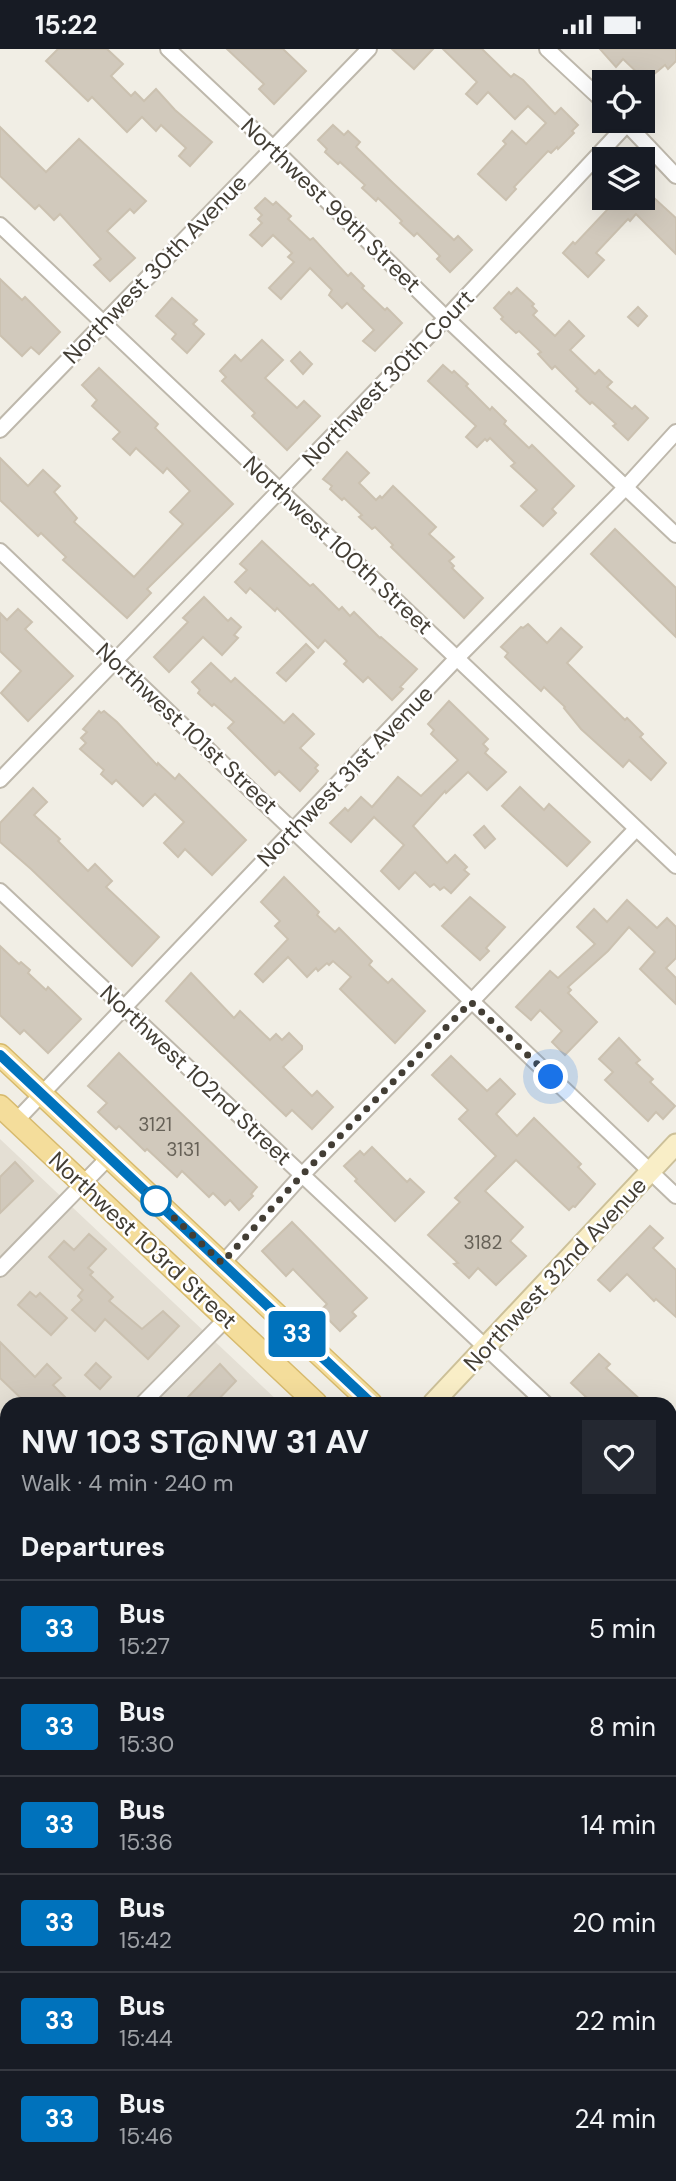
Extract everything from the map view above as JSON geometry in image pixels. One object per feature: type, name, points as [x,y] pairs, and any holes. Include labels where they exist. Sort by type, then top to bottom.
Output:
[{"type":"main road","name":"Northwest 103rd Street","points":[[0,1055],[365,1397]]},
{"type":"main road","name":"Northwest 103rd Street","points":[[0,1107],[310,1397]]},
{"type":"main road","name":"Northwest 32nd Avenue","points":[[439,1397],[676,1144]]},
{"type":"street","name":"Northwest 99th Street","points":[[168,49],[272,146],[446,318],[676,535]]},
{"type":"street","name":"Northwest 30th Avenue","points":[[0,430],[272,146],[369,49]]},
{"type":"street","points":[[547,49],[592,91]]},
{"type":"street","name":"Northwest 30th Court","points":[[0,780],[446,318],[615,133]]},
{"type":"street","points":[[635,133],[676,176]]},
{"type":"street","name":"Northwest 100th Street","points":[[0,225],[676,866]]},
{"type":"street","name":"Northwest 31st Avenue","points":[[16,1121],[676,432]]},
{"type":"street","name":"Northwest 101st Street","points":[[0,551],[676,1196]]},
{"type":"street","points":[[222,1263],[302,1175],[636,829]]},
{"type":"street","name":"Northwest 102nd Street","points":[[0,891],[539,1397]]},
{"type":"street","points":[[0,1269],[110,1156]]},
{"type":"street","points":[[149,1397],[226,1319]]},
{"type":"shaded area","points":[[0,1139],[274,1397],[0,1397]]},
{"type":"building","points":[[58,49],[107,49],[123,64],[111,76],[131,96],[135,92],[144,101],[156,89],[175,110],[212,142],[190,166],[179,156],[186,148],[161,125],[156,131],[142,117],[127,132],[92,97],[88,101],[46,61]]},
{"type":"building","points":[[227,49],[283,49],[306,71],[274,104],[259,89],[264,84]]},
{"type":"building","points":[[392,49],[433,49],[414,69]]},
{"type":"building","points":[[443,49],[482,49],[511,77],[514,74],[523,80],[555,114],[561,108],[578,125],[558,149],[557,147],[551,153],[548,151],[514,187],[516,189],[506,200],[478,174],[506,144],[503,141],[512,131],[526,144],[546,123],[528,106],[515,119],[488,92],[477,104],[466,94],[477,82]]},
{"type":"building","points":[[600,49],[676,49],[676,61],[668,69],[665,65],[655,73],[655,70],[634,70],[623,59],[616,67]]},
{"type":"building","points":[[333,125],[344,135],[348,131],[360,142],[356,147],[393,183],[454,240],[458,236],[472,250],[450,272],[437,259],[440,256],[417,233],[414,236],[378,198],[376,201],[362,188],[365,185],[325,152],[327,149],[318,140]]},
{"type":"building","points":[[0,127],[46,172],[79,139],[146,201],[134,213],[130,209],[107,231],[135,258],[110,281],[94,265],[101,259],[60,214],[54,220],[39,205],[35,209],[0,176]]},
{"type":"building","points":[[265,198],[273,205],[276,202],[291,216],[288,219],[310,240],[313,238],[348,276],[351,273],[364,286],[362,288],[402,323],[375,351],[363,341],[374,330],[347,303],[342,308],[329,295],[332,290],[310,268],[281,299],[269,288],[294,262],[288,257],[292,253],[273,235],[262,246],[250,235],[262,223],[258,219],[262,215],[255,208]]},
{"type":"building","points":[[655,199],[676,218],[676,254],[636,214],[596,253],[604,260],[588,277],[563,253],[573,242],[575,244],[607,210],[655,210]]},
{"type":"building","points":[[0,279],[22,300],[25,297],[60,332],[39,354],[31,347],[22,356],[0,335]]},
{"type":"building","points":[[517,288],[534,304],[532,306],[537,311],[533,315],[555,336],[569,321],[584,336],[570,350],[595,374],[599,370],[612,382],[607,387],[632,409],[635,406],[648,418],[628,440],[613,426],[616,424],[576,391],[578,389],[555,366],[552,369],[538,354],[541,352],[519,331],[516,333],[501,319],[503,317],[494,308],[509,292],[511,294]]},
{"type":"building","points":[[172,298],[197,320],[193,324],[204,334],[187,353],[172,339],[176,334],[156,316]]},
{"type":"building","points":[[638,307],[647,316],[638,326],[628,317]]},
{"type":"building","points":[[262,340],[283,360],[265,378],[297,408],[304,401],[320,416],[287,450],[252,416],[255,413],[222,381],[226,377],[220,371],[235,355],[241,361]]},
{"type":"building","points":[[300,352],[312,364],[303,374],[291,361]]},
{"type":"building","points":[[443,365],[452,373],[454,371],[490,410],[492,407],[506,421],[504,424],[529,448],[532,445],[574,486],[552,509],[556,513],[543,526],[521,506],[537,490],[511,466],[515,463],[490,438],[477,447],[466,437],[476,426],[428,381]]},
{"type":"building","points":[[99,368],[158,424],[155,428],[233,504],[147,589],[151,593],[127,618],[63,560],[66,557],[41,533],[38,536],[0,500],[0,458],[28,486],[43,470],[60,486],[54,492],[77,518],[74,522],[134,577],[183,524],[170,512],[190,491],[167,468],[163,473],[136,448],[130,455],[113,439],[120,432],[92,406],[97,400],[82,385]]},
{"type":"building","points":[[347,452],[369,473],[359,483],[376,500],[380,496],[382,498],[393,486],[436,527],[429,534],[454,557],[449,561],[454,566],[452,568],[483,598],[464,618],[391,547],[393,545],[375,527],[372,529],[359,517],[362,515],[330,489],[332,486],[323,479]]},
{"type":"building","points":[[615,529],[676,588],[676,637],[591,554]]},
{"type":"building","points":[[262,541],[339,610],[342,607],[350,616],[354,612],[417,669],[392,700],[368,677],[363,682],[344,664],[347,661],[325,640],[318,648],[277,608],[275,611],[250,588],[246,593],[235,582],[247,570],[240,564]]},
{"type":"building","points":[[204,597],[228,621],[231,618],[241,627],[234,635],[238,638],[222,655],[203,637],[169,672],[154,657],[188,622],[183,618]]},
{"type":"building","points":[[18,609],[32,622],[25,629],[73,676],[28,721],[1,693],[21,671],[0,651],[0,613],[7,620]]},
{"type":"building","points":[[528,624],[547,643],[561,628],[582,647],[567,663],[643,734],[640,737],[666,763],[651,780],[629,760],[623,767],[581,729],[565,707],[544,687],[541,691],[505,657],[508,653],[501,647],[521,627]]},
{"type":"building","points":[[306,644],[314,652],[286,681],[277,673]]},
{"type":"building","points":[[211,663],[231,682],[235,678],[284,723],[293,714],[314,734],[300,748],[318,765],[315,768],[318,771],[300,791],[279,771],[275,775],[228,728],[234,722],[198,693],[200,690],[192,682]]},
{"type":"building","points":[[449,701],[488,739],[483,744],[488,749],[485,753],[506,772],[487,790],[468,772],[446,793],[445,791],[413,826],[447,863],[455,855],[467,867],[464,870],[469,874],[451,893],[444,887],[440,890],[434,884],[430,887],[415,872],[399,889],[381,871],[404,845],[374,817],[351,842],[330,823],[345,808],[348,811],[361,797],[372,807],[398,777],[421,796],[458,760],[431,734],[434,730],[428,724]]},
{"type":"building","points":[[99,711],[104,711],[117,722],[157,765],[158,763],[175,779],[179,774],[246,840],[212,875],[185,849],[178,857],[164,843],[184,822],[155,794],[143,806],[116,780],[112,784],[101,774],[104,770],[80,749],[86,743],[81,738],[87,732],[83,729]]},
{"type":"building","points":[[520,787],[544,810],[549,804],[590,842],[567,866],[502,806]]},
{"type":"building","points":[[33,788],[47,802],[34,815],[88,871],[95,864],[112,881],[106,887],[159,937],[132,966],[0,842],[0,823]]},
{"type":"building","points":[[484,826],[495,839],[485,848],[474,835]]},
{"type":"building","points":[[284,877],[319,912],[317,915],[335,932],[339,928],[372,961],[369,965],[388,983],[392,979],[425,1011],[395,1043],[340,989],[351,977],[333,961],[318,971],[316,968],[307,977],[288,957],[263,982],[255,974],[288,939],[275,926],[280,921],[261,902]]},
{"type":"building","points":[[470,897],[505,927],[486,948],[489,951],[480,960],[442,926]]},
{"type":"building","points":[[627,900],[657,928],[667,918],[676,927],[676,958],[666,968],[676,978],[676,1004],[640,969],[655,952],[629,927],[608,951],[568,987],[571,990],[568,993],[597,1022],[565,1055],[552,1042],[562,1031],[540,1010],[531,1020],[516,1007],[550,971],[558,978],[595,944],[577,927],[594,909],[607,922]]},
{"type":"building","points":[[0,946],[19,964],[21,962],[30,970],[28,973],[46,990],[48,987],[81,1019],[48,1053],[24,1030],[20,1034],[0,1015]]},
{"type":"building","points":[[191,973],[234,1018],[240,1011],[270,1040],[276,1034],[282,1040],[289,1033],[302,1046],[283,1067],[312,1096],[317,1091],[333,1107],[312,1129],[292,1110],[286,1116],[166,1001]]},
{"type":"building","points":[[619,1038],[640,1060],[636,1063],[653,1079],[650,1082],[675,1106],[663,1119],[656,1112],[648,1121],[605,1080],[613,1072],[599,1059]]},
{"type":"building","points":[[119,1053],[257,1187],[251,1194],[253,1196],[239,1210],[230,1200],[225,1205],[213,1193],[209,1197],[182,1171],[177,1177],[147,1149],[145,1151],[119,1126],[116,1129],[98,1112],[107,1103],[88,1086]]},
{"type":"building","points":[[451,1056],[487,1091],[500,1079],[515,1094],[496,1114],[517,1136],[534,1118],[581,1164],[578,1167],[595,1184],[575,1207],[569,1210],[516,1160],[485,1191],[523,1227],[510,1241],[526,1256],[496,1285],[478,1268],[469,1278],[454,1264],[458,1263],[428,1235],[460,1202],[455,1198],[496,1156],[459,1119],[468,1110],[432,1075]]},
{"type":"building","points":[[372,1147],[407,1182],[410,1179],[424,1192],[395,1221],[355,1181],[357,1179],[344,1166],[360,1151],[364,1155]]},
{"type":"building","points":[[15,1162],[33,1181],[0,1213],[0,1177]]},
{"type":"building","points":[[292,1222],[367,1298],[352,1312],[356,1316],[340,1331],[320,1311],[327,1304],[293,1269],[286,1276],[262,1251]]},
{"type":"building","points":[[650,1226],[663,1238],[653,1248],[676,1270],[676,1317],[656,1299],[654,1301],[627,1274],[610,1291],[598,1280]]},
{"type":"building","points":[[89,1234],[106,1249],[88,1268],[93,1272],[90,1275],[113,1297],[109,1301],[142,1329],[163,1311],[179,1326],[148,1359],[105,1319],[95,1331],[72,1310],[82,1300],[78,1296],[83,1290],[49,1257],[64,1241],[74,1250]]},
{"type":"building","points":[[30,1292],[36,1297],[40,1293],[67,1318],[51,1335],[18,1305]]},
{"type":"building","points":[[0,1342],[35,1377],[47,1364],[61,1378],[53,1385],[65,1397],[20,1397],[0,1378]]},
{"type":"building","points":[[599,1354],[610,1364],[606,1368],[637,1397],[586,1397],[571,1383]]},
{"type":"building","points":[[96,1363],[111,1377],[100,1389],[85,1375]]},
{"type":"building","points":[[220,1364],[236,1381],[221,1397],[188,1397]]},
{"type":"bus line","name":"33","points":[[0,1055],[365,1397]]},
{"type":"route","points":[[156,1201],[147,1192],[222,1263],[302,1175],[471,1002],[551,1077]]}]
